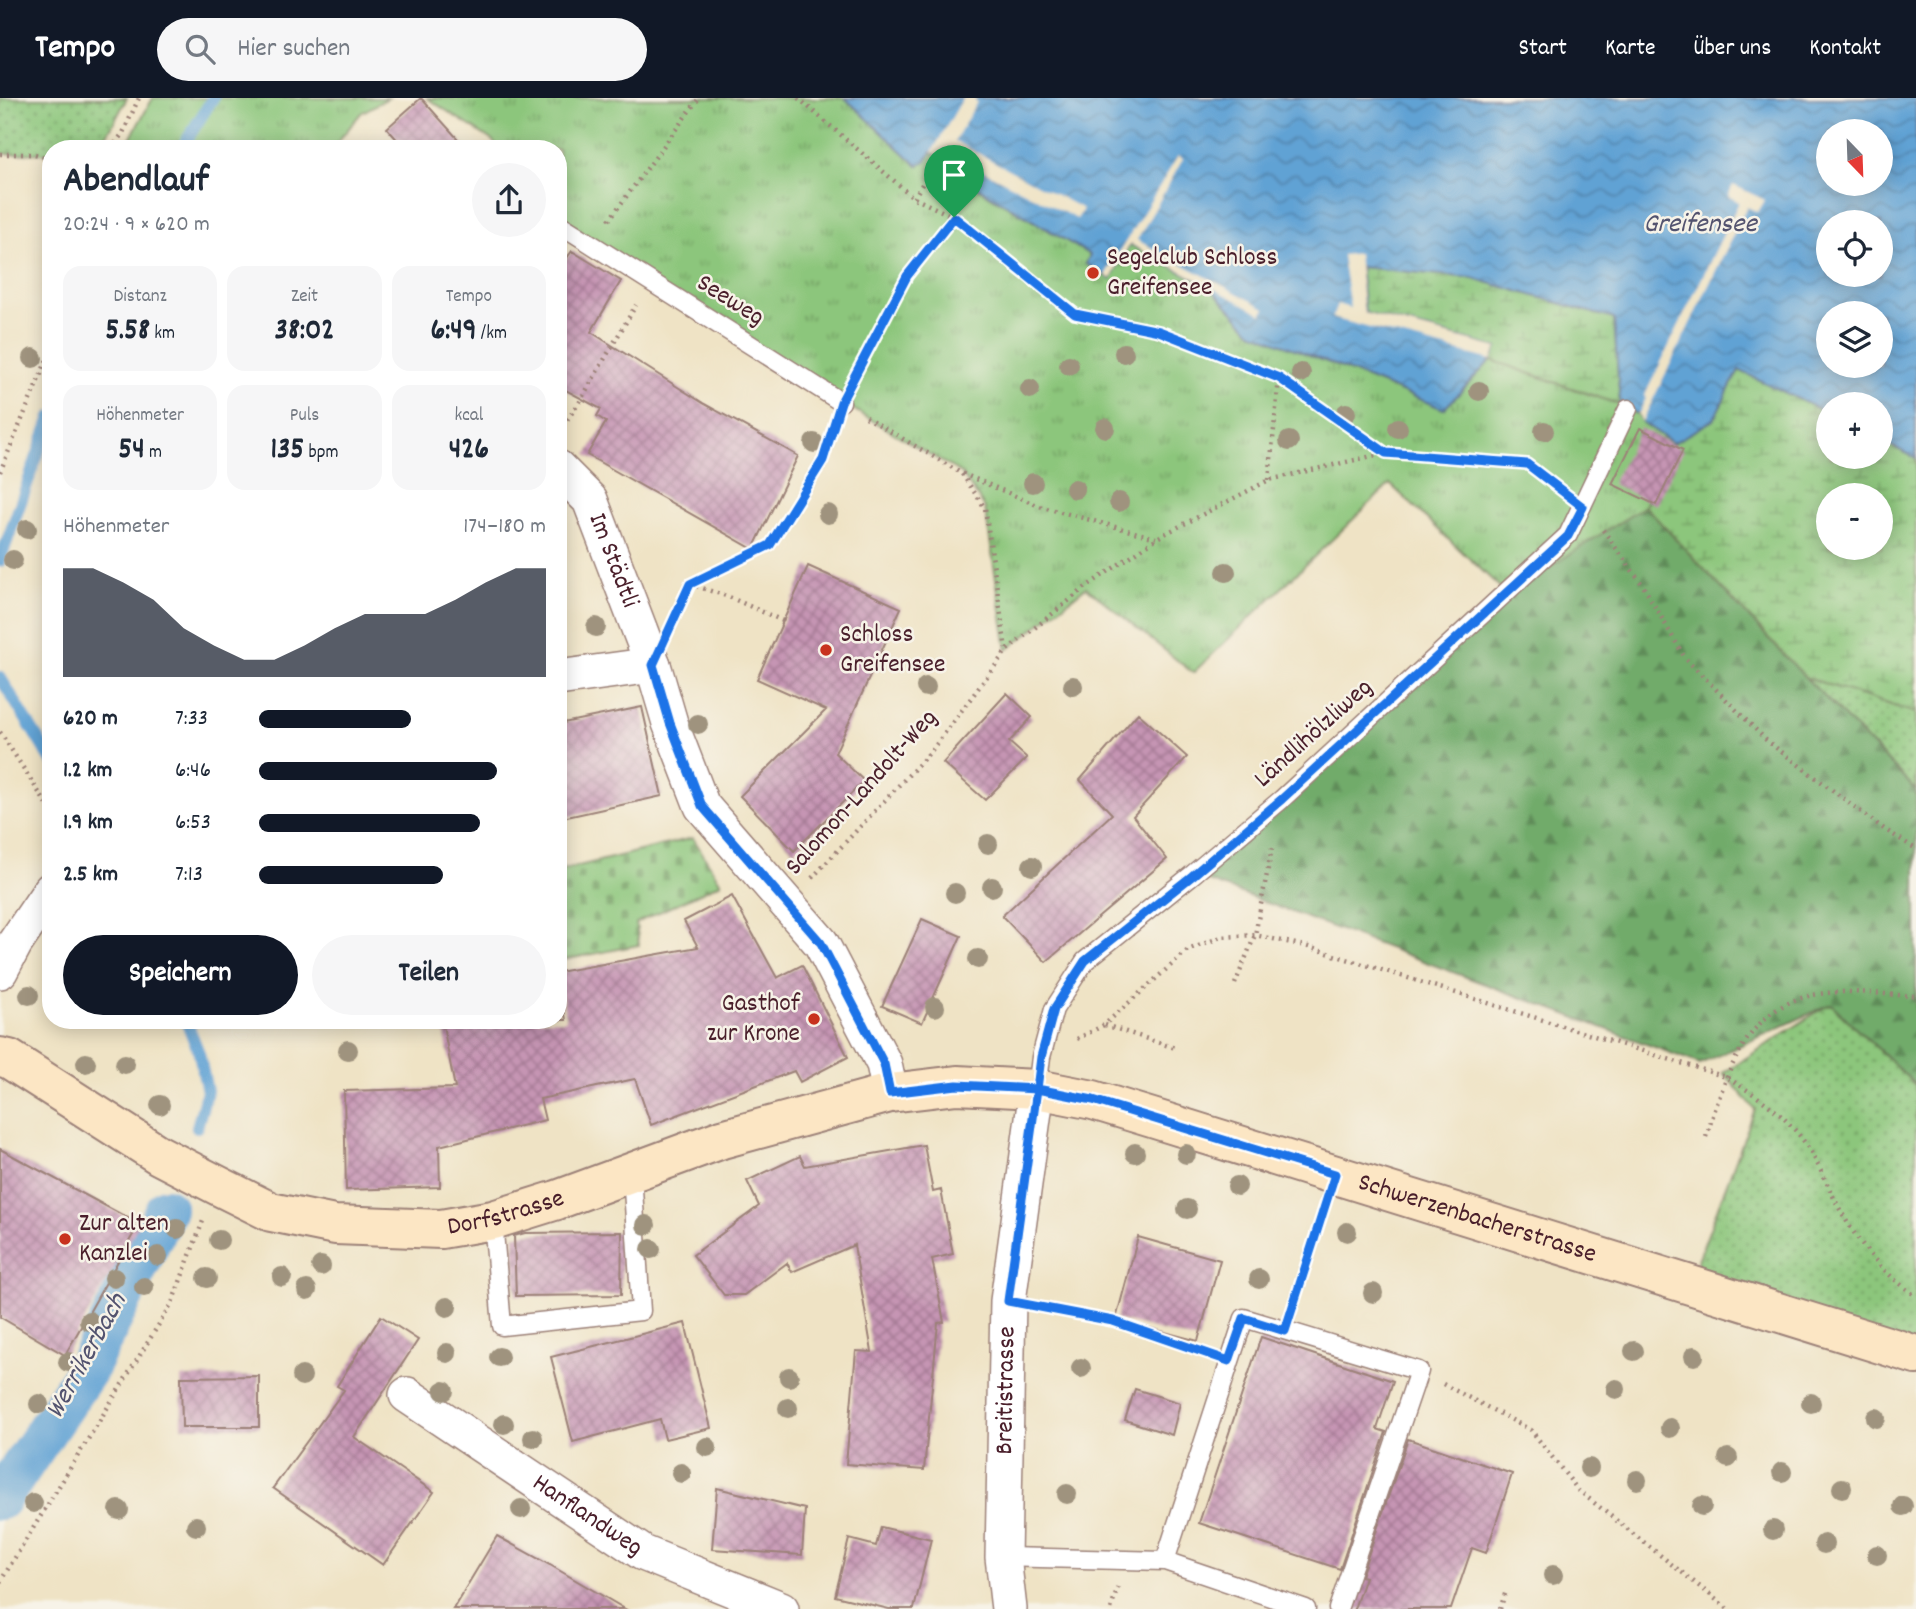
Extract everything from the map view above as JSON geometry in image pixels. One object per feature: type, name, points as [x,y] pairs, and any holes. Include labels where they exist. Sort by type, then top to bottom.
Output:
[{"type":"street","name":"Im Städtli","points":[[567,477],[590,500],[653,665],[670,723],[702,806],[821,943],[884,1064],[890,1093]]},
{"type":"street","points":[[567,677],[653,665]]},
{"type":"street","points":[[0,971],[42,903]]},
{"type":"street","name":"Dorfstrasse","points":[[0,1057],[9,1059],[159,1155],[271,1212],[334,1225],[441,1229],[493,1220],[632,1174],[722,1139],[890,1093],[957,1085],[1037,1089]]},
{"type":"street","name":"Schwerzenbacherstrasse","points":[[1037,1089],[1093,1100],[1916,1355]]},
{"type":"street","name":"Breitistrasse","points":[[1009,1609],[1003,1557],[1008,1301],[1037,1089]]},
{"type":"street","name":"Hanflandweg","points":[[407,1395],[643,1553],[781,1609]]},
{"type":"lane","name":"Seeweg","points":[[567,228],[841,402]]},
{"type":"lane","name":"Ländlihölzliweg","points":[[1037,1089],[1041,1057],[1054,1009],[1085,961],[1192,876],[1282,799],[1568,536],[1628,409]]},
{"type":"lane","points":[[493,1220],[502,1326],[641,1311],[632,1174]]},
{"type":"lane","points":[[1165,1561],[1244,1318],[1419,1371],[1338,1609]]},
{"type":"lane","points":[[1003,1557],[1165,1561],[1306,1609]]},
{"type":"path","points":[[118,140],[139,98]]},
{"type":"path","points":[[592,243],[699,98]]},
{"type":"path","points":[[798,98],[914,198],[954,217],[1075,314],[1159,331],[1279,378],[1386,453],[1527,464],[1583,507],[1599,524],[1642,584],[1685,658],[1767,741],[1884,829],[1916,849]]},
{"type":"path","points":[[0,154],[42,156]]},
{"type":"path","points":[[914,198],[935,162]]},
{"type":"path","points":[[653,665],[690,584],[770,545],[823,460],[841,402],[907,276],[954,217]]},
{"type":"path","points":[[567,420],[650,281]]},
{"type":"path","points":[[0,472],[42,372]]},
{"type":"path","points":[[1269,480],[1279,378]]},
{"type":"path","points":[[841,402],[961,473],[1039,506],[1157,538]]},
{"type":"path","name":"Salomon-Landolt-Weg","points":[[788,905],[932,750],[1007,650],[1086,587],[1157,538],[1269,480],[1386,453]]},
{"type":"path","points":[[961,473],[985,508],[1007,650]]},
{"type":"path","points":[[690,584],[729,597],[783,621]]},
{"type":"path","points":[[0,732],[42,797]]},
{"type":"path","points":[[1235,984],[1255,935],[1282,799]]},
{"type":"path","points":[[1706,1137],[1737,1053],[1759,1024],[1784,1004],[1816,994],[1834,992],[1916,996]]},
{"type":"path","points":[[1104,1025],[1178,1049]]},
{"type":"path","points":[[1285,1331],[1335,1174]]},
{"type":"path","points":[[0,1582],[173,1303],[217,1185]]},
{"type":"path","points":[[1008,1301],[1113,1321],[1229,1361]]},
{"type":"path","points":[[1419,1371],[1531,1430],[1578,1490],[1728,1609]]},
{"type":"path","points":[[1500,1609],[1506,1591]]},
{"type":"green space","points":[[0,98],[127,98],[102,140],[42,140],[42,153],[0,154]]},
{"type":"green space","points":[[153,98],[388,98],[361,113],[339,140],[129,140]]},
{"type":"green space","points":[[427,98],[845,98],[918,166],[926,161],[932,152],[950,162],[947,170],[1090,255],[1086,264],[1111,278],[1129,244],[1209,286],[1252,332],[1444,409],[1491,360],[1620,405],[1638,415],[1642,422],[1673,443],[1645,506],[1507,594],[1390,484],[1193,673],[1086,587],[1007,650],[985,508],[961,473],[841,402],[567,229],[567,140],[491,140]]},
{"type":"green space","points":[[1360,267],[1472,278],[1614,319],[1620,405],[1491,360],[1496,348],[1364,313]]},
{"type":"green space","points":[[1739,370],[1816,408],[1816,469],[1893,469],[1893,447],[1916,458],[1916,713],[1805,677],[1645,506],[1673,443],[1713,420]]},
{"type":"green space","points":[[1645,506],[1805,677],[1916,790],[1916,1085],[1831,1004],[1700,1064],[1192,875],[1507,594]]},
{"type":"green space","points":[[1805,677],[1916,713],[1916,790]]},
{"type":"green space","points":[[693,838],[721,883],[636,923],[639,945],[567,959],[567,869]]},
{"type":"green space","points":[[1831,1003],[1916,1086],[1916,1355],[1689,1284],[1755,1109],[1723,1073]]},
{"type":"water","name":"Greifensee","points":[[845,98],[1916,98],[1916,458],[1893,447],[1893,392],[1816,392],[1816,408],[1739,370],[1713,420],[1673,443],[1642,422],[1638,414],[1620,405],[1614,319],[1472,278],[1360,267],[1365,313],[1497,348],[1491,360],[1444,409],[1252,332],[1209,286],[1130,244],[1111,279],[1086,264],[1090,255],[947,169],[950,162],[932,152],[926,161],[918,166]]},
{"type":"pier","points":[[963,98],[976,98],[977,102],[955,141],[1083,209],[1077,219],[949,153],[945,159],[932,152]]},
{"type":"pier","points":[[1178,156],[1183,159],[1137,240],[1265,308],[1262,314],[1130,244],[1111,279],[1105,275]]},
{"type":"pier","points":[[1733,185],[1765,200],[1758,212],[1747,207],[1642,422],[1638,415],[1646,398],[1644,397],[1739,202],[1728,196]]},
{"type":"pier","points":[[1358,253],[1364,313],[1497,348],[1491,360],[1332,318],[1337,304],[1350,308],[1342,255]]},
{"type":"building","points":[[421,98],[459,140],[397,140],[387,128]]},
{"type":"building","points":[[572,251],[621,281],[591,332],[703,403],[798,456],[753,549],[587,455],[606,422],[597,416],[601,409],[567,391],[567,258]]},
{"type":"building","points":[[1640,428],[1683,450],[1656,505],[1612,484]]},
{"type":"building","points":[[808,566],[901,608],[835,753],[864,781],[794,851],[740,796],[826,710],[757,679]]},
{"type":"building","points":[[1007,693],[1032,717],[1009,742],[1027,758],[985,800],[943,763]]},
{"type":"building","points":[[642,707],[662,796],[567,817],[567,722]]},
{"type":"building","points":[[1138,713],[1187,757],[1133,816],[1167,859],[1046,962],[1002,916],[1112,814],[1080,780]]},
{"type":"building","points":[[732,896],[777,978],[802,965],[848,1057],[800,1082],[794,1071],[651,1125],[635,1079],[540,1099],[545,1120],[439,1146],[440,1187],[346,1190],[344,1091],[455,1088],[444,1029],[567,1029],[567,970],[698,947],[684,921]]},
{"type":"building","points":[[922,919],[961,936],[922,1023],[882,1006]]},
{"type":"building","points":[[924,1145],[933,1192],[941,1190],[953,1254],[932,1259],[944,1322],[938,1323],[924,1470],[846,1464],[856,1351],[872,1352],[854,1245],[792,1272],[787,1263],[744,1295],[724,1295],[693,1255],[759,1206],[747,1181],[800,1156],[805,1166]]},
{"type":"building","name":"Zur alten Kanzlei","points":[[0,1149],[139,1224],[65,1355],[0,1317]]},
{"type":"building","points":[[622,1232],[621,1295],[516,1296],[514,1236],[525,1233]]},
{"type":"building","points":[[1138,1237],[1220,1260],[1198,1341],[1116,1319]]},
{"type":"building","points":[[381,1316],[418,1340],[354,1437],[434,1492],[383,1565],[273,1488],[344,1390],[337,1386]]},
{"type":"building","points":[[685,1323],[711,1428],[665,1439],[660,1419],[573,1442],[551,1357]]},
{"type":"building","points":[[1261,1337],[1393,1381],[1377,1429],[1386,1432],[1340,1569],[1199,1523]]},
{"type":"building","points":[[259,1376],[259,1427],[182,1427],[181,1377]]},
{"type":"building","points":[[1135,1389],[1180,1403],[1172,1435],[1125,1420]]},
{"type":"building","points":[[1408,1439],[1512,1474],[1486,1553],[1472,1548],[1451,1609],[1354,1609],[1365,1577],[1361,1576]]},
{"type":"building","points":[[717,1488],[805,1509],[802,1555],[712,1549]]},
{"type":"building","points":[[881,1527],[931,1539],[914,1609],[889,1609],[835,1596],[849,1539],[876,1546]]},
{"type":"building","points":[[497,1536],[550,1565],[625,1609],[453,1609]]},
{"type":"waterway","name":"Werrikerbach","points":[[187,140],[213,98]]},
{"type":"waterway","name":"Werrikerbach","points":[[0,561],[42,442]]},
{"type":"waterway","name":"Werrikerbach","points":[[0,677],[42,745]]},
{"type":"waterway","name":"Werrikerbach","points":[[190,1029],[199,1053],[207,1091],[197,1127]]},
{"type":"waterway","name":"Werrikerbach","points":[[0,1499],[85,1373],[166,1209]]},
{"type":"place","name":"Segelclub Schloss Greifensee","points":[[1093,273]]},
{"type":"place","name":"Schloss Greifensee","points":[[826,650]]},
{"type":"place","name":"Gasthof zur Krone","points":[[814,1019]]},
{"type":"place","name":"Zur alten Kanzlei","points":[[65,1239]]},
{"type":"route","points":[[954,217],[907,276],[841,402],[823,460],[770,545],[690,584],[653,665],[670,723],[702,806],[821,943],[884,1064],[890,1093],[957,1085],[1037,1089],[1008,1301],[1113,1321],[1229,1361],[1244,1318],[1285,1331],[1335,1174],[1093,1100],[1037,1089],[1041,1057],[1054,1009],[1085,961],[1192,876],[1282,799],[1507,594],[1568,536],[1583,507],[1527,464],[1386,453],[1279,378],[1159,331],[1075,314],[954,217]]}]
